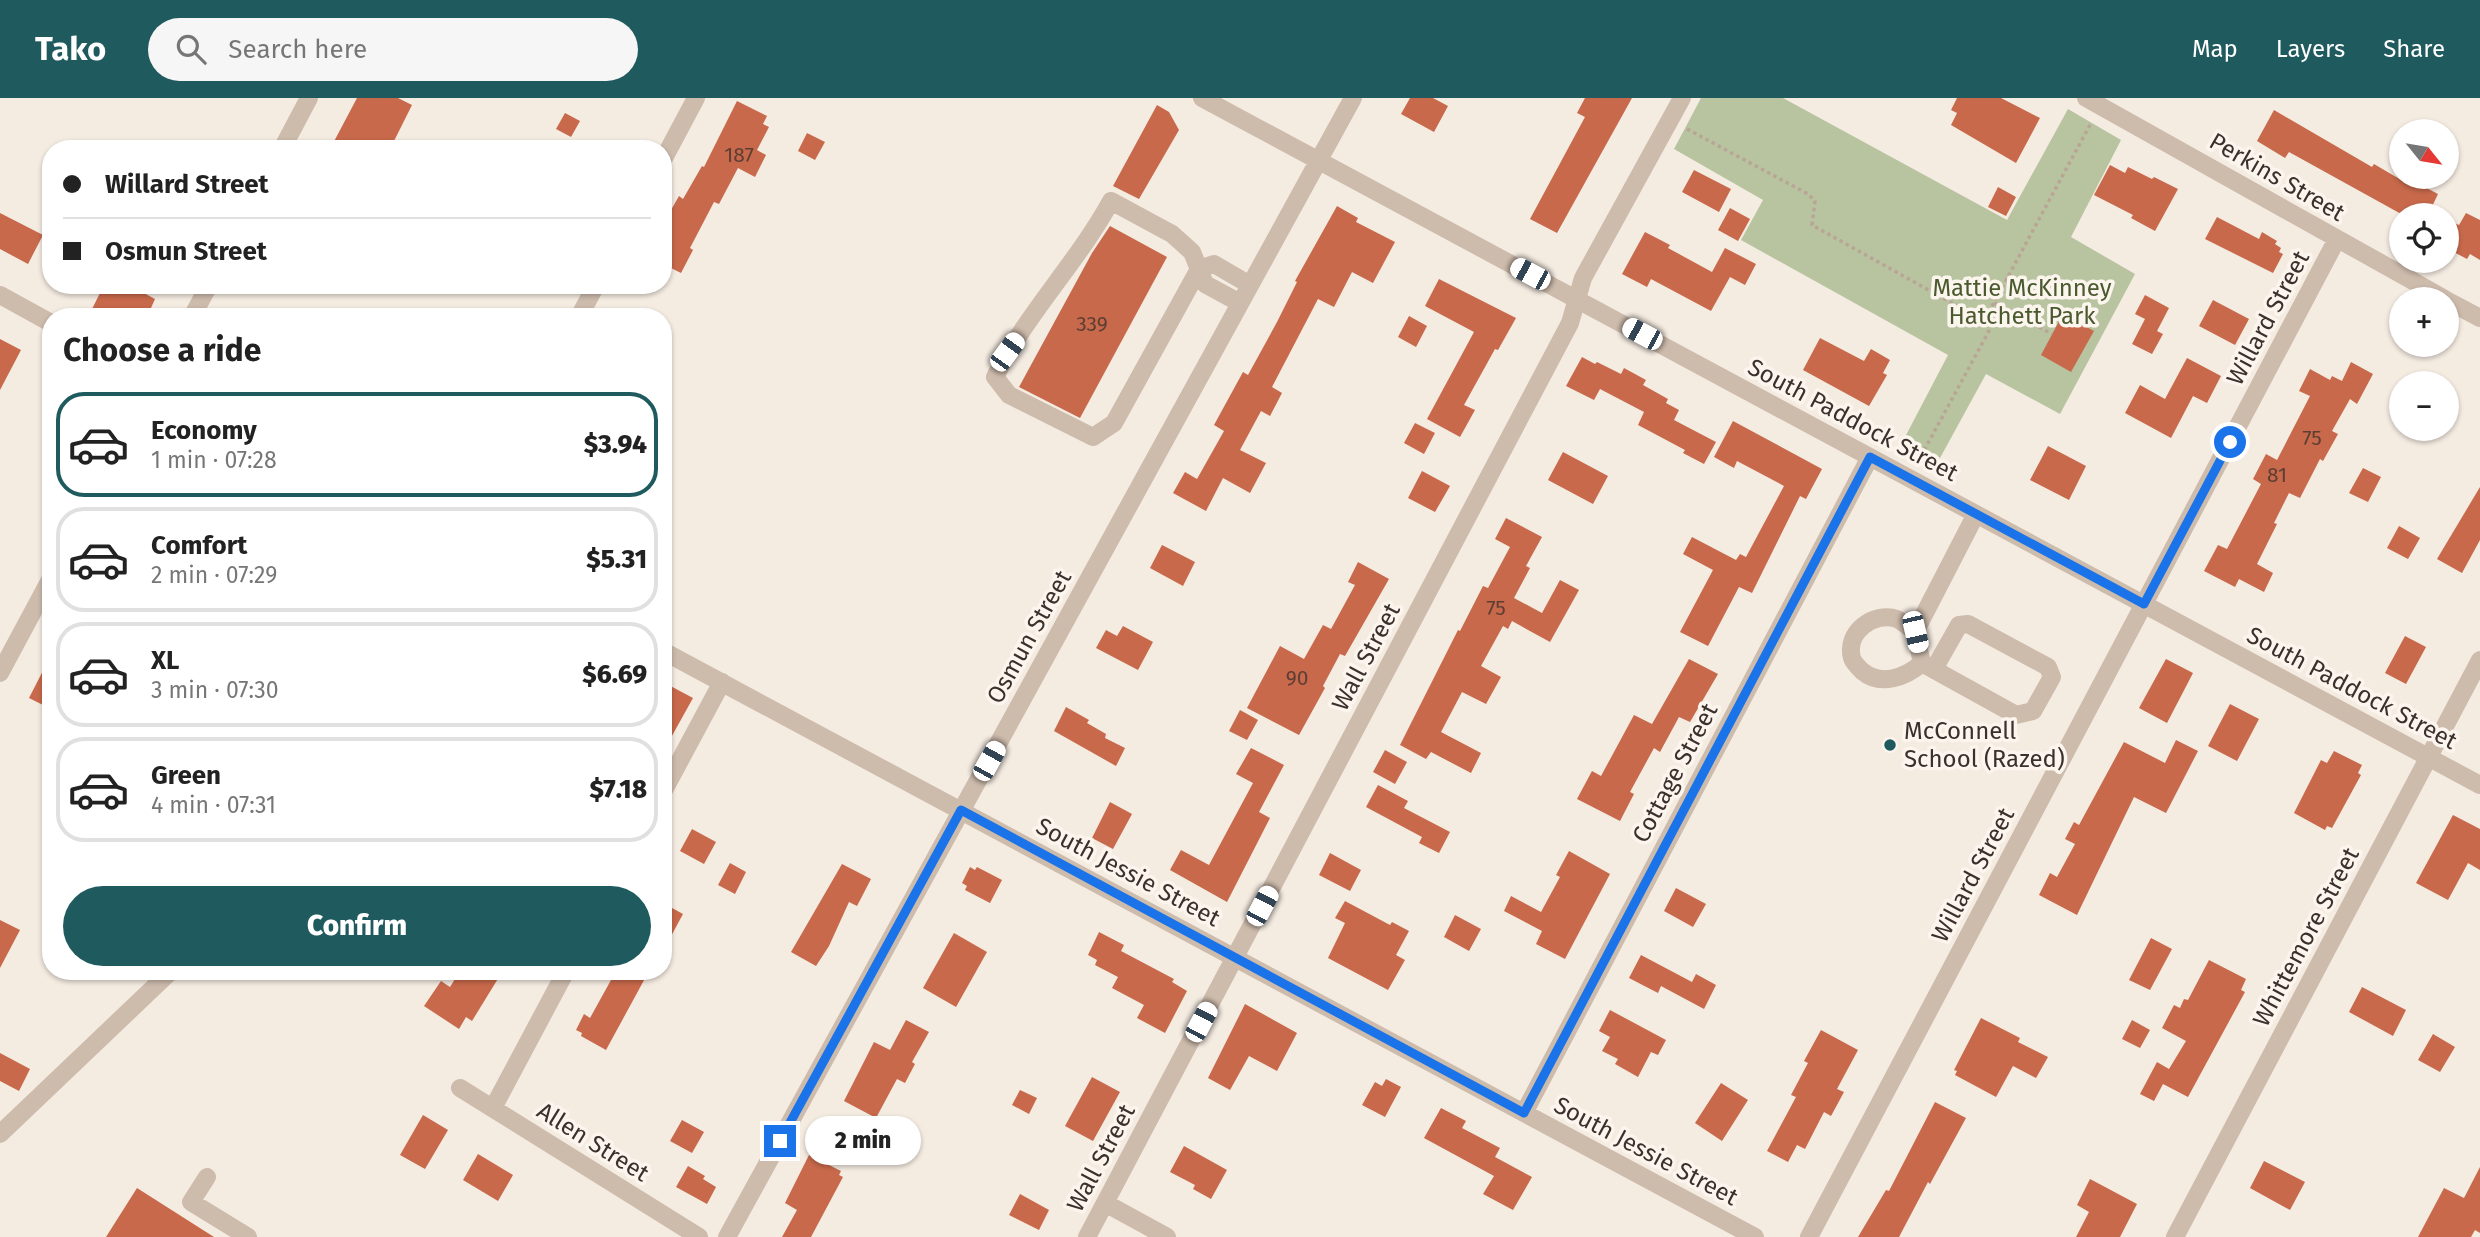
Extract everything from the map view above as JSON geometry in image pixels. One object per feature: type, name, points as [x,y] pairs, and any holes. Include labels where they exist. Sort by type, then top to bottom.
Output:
[{"type":"street","points":[[287,140],[309,98]]},
{"type":"street","points":[[672,143],[696,98]]},
{"type":"street","name":"South Paddock Street","points":[[1202,98],[2480,785]]},
{"type":"street","name":"Osmun Street","points":[[727,1237],[1353,98]]},
{"type":"street","name":"Wall Street","points":[[1087,1237],[1570,323],[1583,278],[1682,98]]},
{"type":"street","name":"Perkins Street","points":[[2097,101],[2423,287]]},
{"type":"street","points":[[1240,303],[1205,284],[1199,269],[1192,252],[1172,234],[1111,201],[1096,228],[1007,352],[995,377],[1009,395],[1093,437],[1114,423],[1199,269],[1214,264],[1250,285]]},
{"type":"street","name":"Willard Street","points":[[1809,1237],[2337,239]]},
{"type":"street","points":[[0,295],[42,318]]},
{"type":"street","name":"Perkins Street","points":[[2459,307],[2480,318]]},
{"type":"street","name":"Cottage Street","points":[[1524,1113],[1870,457]]},
{"type":"street","points":[[1915,632],[1976,514]]},
{"type":"street","points":[[0,673],[42,595]]},
{"type":"street","points":[[1915,632],[1897,619],[1877,617],[1863,624],[1853,641],[1852,658],[1861,670],[1873,678],[1886,680],[1928,666],[1959,625],[1968,624],[2048,667],[2052,677],[2034,711],[2016,715],[1928,666],[1915,632]]},
{"type":"street","name":"South Jessie Street","points":[[672,655],[1755,1237]]},
{"type":"street","name":"Whittemore Street","points":[[2175,1237],[2480,660]]},
{"type":"street","points":[[672,775],[722,682]]},
{"type":"street","points":[[0,1134],[161,980]]},
{"type":"street","points":[[493,1108],[561,980]]},
{"type":"street","name":"Allen Street","points":[[460,1088],[699,1237]]},
{"type":"street","points":[[207,1177],[191,1202],[248,1237]]},
{"type":"street","points":[[1105,1203],[1167,1237]]},
{"type":"path","points":[[1687,129],[1808,194],[1815,201],[1812,225],[1984,321],[2091,122]]},
{"type":"path","points":[[1994,303],[2052,334]]},
{"type":"path","points":[[1921,456],[2002,307]]},
{"type":"green space","name":"Mattie McKinney Hatchett Park","points":[[1701,98],[1783,98],[2007,220],[2068,109],[2121,140],[2071,237],[2135,274],[2060,414],[1986,374],[1940,458],[1904,439],[1948,355],[1741,240],[1763,200],[1674,149]]},
{"type":"building","points":[[357,98],[398,98],[412,105],[394,140],[335,140]]},
{"type":"building","points":[[1410,98],[1433,98],[1448,106],[1434,132],[1401,114]]},
{"type":"building","points":[[1585,98],[1632,98],[1557,233],[1530,219],[1585,117],[1577,113]]},
{"type":"building","points":[[1957,98],[2001,98],[2040,118],[2016,163],[1951,125],[1957,113],[1951,110]]},
{"type":"building","points":[[737,101],[767,116],[763,124],[769,127],[757,150],[766,155],[755,177],[738,168],[719,204],[714,202],[690,248],[693,250],[681,273],[672,268],[672,208],[679,196],[683,199],[702,166],[704,167]]},
{"type":"building","points":[[1157,105],[1169,112],[1179,130],[1139,199],[1113,186]]},
{"type":"building","points":[[2274,110],[2372,167],[2374,164],[2389,173],[2389,189],[2428,189],[2438,194],[2434,203],[2389,203],[2389,207],[2289,152],[2285,158],[2257,141]]},
{"type":"building","points":[[565,113],[580,121],[571,137],[556,129]]},
{"type":"building","points":[[807,133],[825,142],[815,160],[798,151]]},
{"type":"building","points":[[2110,165],[2125,173],[2128,167],[2178,189],[2155,231],[2131,218],[2133,215],[2094,195]]},
{"type":"building","points":[[1694,170],[1731,189],[1719,212],[1682,192]]},
{"type":"building","points":[[1998,187],[2016,197],[2006,216],[1988,207]]},
{"type":"building","points":[[1337,206],[1358,218],[1356,222],[1395,242],[1373,283],[1352,272],[1334,307],[1318,299],[1272,387],[1282,393],[1270,416],[1261,411],[1240,450],[1266,463],[1250,493],[1223,478],[1206,511],[1173,493],[1185,472],[1197,479],[1224,431],[1214,425],[1243,372],[1248,375],[1297,282],[1295,281]]},
{"type":"building","points":[[1730,208],[1750,219],[1738,241],[1718,230]]},
{"type":"building","points":[[0,213],[42,234],[28,264],[0,249]]},
{"type":"building","points":[[2466,213],[2480,220],[2480,260],[2470,254],[2467,259],[2459,255],[2459,225]]},
{"type":"building","points":[[2217,217],[2259,239],[2262,232],[2277,241],[2275,244],[2281,248],[2279,252],[2283,254],[2273,273],[2205,239]]},
{"type":"building","points":[[1110,226],[1167,257],[1080,418],[1019,387],[1092,253]]},
{"type":"building","points":[[1645,232],[1712,272],[1725,248],[1756,264],[1745,285],[1730,277],[1711,311],[1651,279],[1647,287],[1622,274]]},
{"type":"building","points":[[1439,279],[1516,318],[1498,350],[1495,349],[1464,405],[1475,410],[1460,437],[1427,419],[1474,332],[1425,306]]},
{"type":"building","points":[[100,294],[146,294],[155,299],[151,308],[92,308]]},
{"type":"building","points":[[2145,295],[2169,308],[2157,331],[2163,334],[2152,354],[2132,344],[2145,319],[2135,314]]},
{"type":"building","points":[[2213,300],[2249,319],[2235,345],[2199,326]]},
{"type":"building","points":[[2063,314],[2094,331],[2071,372],[2041,355]]},
{"type":"building","points":[[1409,316],[1427,326],[1416,347],[1398,337]]},
{"type":"building","points":[[1820,338],[1864,361],[1871,349],[1890,360],[1883,373],[1887,375],[1869,406],[1803,370]]},
{"type":"building","points":[[0,339],[21,350],[0,390]]},
{"type":"building","points":[[1582,357],[1621,374],[1624,368],[1646,380],[1643,385],[1668,399],[1666,403],[1679,410],[1674,420],[1716,442],[1704,464],[1683,453],[1685,450],[1638,425],[1644,412],[1600,389],[1594,400],[1566,386]]},
{"type":"building","points":[[2187,358],[2221,376],[2207,403],[2193,396],[2171,438],[2125,413],[2140,385],[2165,399]]},
{"type":"building","points":[[2351,362],[2373,374],[2357,404],[2350,399],[2332,431],[2338,434],[2323,461],[2320,459],[2300,498],[2289,493],[2274,523],[2277,524],[2257,564],[2273,573],[2264,592],[2239,579],[2235,587],[2204,571],[2218,545],[2227,549],[2261,484],[2253,479],[2266,454],[2277,460],[2310,396],[2299,391],[2310,369],[2330,380],[2332,376],[2342,381]]},
{"type":"building","points":[[1733,421],[1822,469],[1806,499],[1800,496],[1752,593],[1739,587],[1708,646],[1680,632],[1713,570],[1683,554],[1692,537],[1736,560],[1740,554],[1746,557],[1784,486],[1737,461],[1734,468],[1714,457]]},
{"type":"building","points":[[1415,423],[1435,433],[1424,454],[1404,443]]},
{"type":"building","points":[[2048,446],[2086,466],[2069,500],[2030,480]]},
{"type":"building","points":[[1563,452],[1608,476],[1593,504],[1548,480]]},
{"type":"building","points":[[2363,468],[2381,477],[2368,502],[2349,493]]},
{"type":"building","points":[[1422,471],[1450,486],[1435,512],[1408,498]]},
{"type":"building","points":[[2480,487],[2480,540],[2462,573],[2437,559]]},
{"type":"building","points":[[1506,518],[1542,537],[1526,566],[1530,568],[1514,598],[1542,613],[1560,580],[1579,590],[1550,642],[1512,621],[1508,629],[1503,626],[1481,666],[1501,677],[1486,704],[1462,692],[1441,732],[1481,753],[1471,773],[1431,752],[1426,759],[1400,745],[1458,630],[1460,631],[1483,586],[1488,588],[1510,547],[1495,539]]},
{"type":"building","points":[[2399,526],[2420,538],[2408,559],[2387,548]]},
{"type":"building","points":[[1162,545],[1195,562],[1183,586],[1150,568]]},
{"type":"building","points":[[1358,562],[1389,579],[1345,656],[1340,654],[1299,735],[1247,708],[1280,646],[1304,659],[1323,625],[1331,629],[1355,585],[1348,582]]},
{"type":"building","points":[[1123,626],[1153,642],[1138,670],[1096,648],[1106,630],[1117,636]]},
{"type":"building","points":[[2405,636],[2426,647],[2406,684],[2385,673]]},
{"type":"building","points":[[1689,659],[1718,674],[1690,722],[1679,717],[1660,752],[1654,748],[1630,792],[1634,794],[1620,821],[1577,799],[1592,771],[1601,776],[1634,715],[1652,724]]},
{"type":"building","points":[[2166,659],[2193,673],[2167,723],[2139,708]]},
{"type":"building","points":[[42,673],[42,704],[29,698]]},
{"type":"building","points":[[672,687],[693,698],[672,736]]},
{"type":"building","points":[[2230,704],[2259,719],[2237,761],[2208,746]]},
{"type":"building","points":[[1066,707],[1089,720],[1087,723],[1106,734],[1105,738],[1125,748],[1116,766],[1054,731]]},
{"type":"building","points":[[1240,710],[1258,720],[1247,740],[1229,731]]},
{"type":"building","points":[[2176,740],[2198,751],[2166,813],[2134,797],[2077,915],[2039,895],[2050,873],[2057,877],[2075,844],[2065,839],[2074,822],[2079,825],[2124,742],[2165,763]]},
{"type":"building","points":[[1251,748],[1284,765],[1259,812],[1270,818],[1227,902],[1170,870],[1181,850],[1209,865],[1253,783],[1236,774]]},
{"type":"building","points":[[1385,750],[1407,762],[1395,784],[1373,772]]},
{"type":"building","points":[[2334,751],[2362,765],[2358,773],[2361,775],[2332,828],[2327,826],[2325,830],[2294,813],[2321,760],[2327,763]]},
{"type":"building","points":[[1378,785],[1408,801],[1404,808],[1450,832],[1439,853],[1419,843],[1422,837],[1366,807]]},
{"type":"building","points":[[1110,802],[1132,814],[1113,849],[1092,838]]},
{"type":"building","points":[[2453,815],[2480,829],[2480,870],[2468,863],[2448,900],[2416,883]]},
{"type":"building","points":[[692,829],[716,842],[704,864],[680,851]]},
{"type":"building","points":[[1569,851],[1610,874],[1565,959],[1536,944],[1542,931],[1504,911],[1511,896],[1541,912],[1560,877],[1556,875]]},
{"type":"building","points":[[1330,853],[1361,870],[1350,891],[1319,875]]},
{"type":"building","points":[[730,863],[746,872],[735,894],[718,885]]},
{"type":"building","points":[[842,864],[871,879],[857,906],[849,902],[829,946],[816,966],[791,952]]},
{"type":"building","points":[[970,867],[975,870],[977,867],[1002,880],[990,903],[965,890],[967,886],[962,883]]},
{"type":"building","points":[[1676,888],[1706,904],[1693,927],[1664,911]]},
{"type":"building","points":[[1345,901],[1390,925],[1392,922],[1409,931],[1396,955],[1405,960],[1388,990],[1328,958],[1345,923],[1335,918]]},
{"type":"building","points":[[672,908],[683,914],[672,934]]},
{"type":"building","points":[[1455,915],[1481,929],[1469,951],[1444,937]]},
{"type":"building","points":[[0,920],[20,930],[0,968]]},
{"type":"building","points":[[1099,932],[1124,945],[1121,951],[1174,979],[1172,982],[1187,991],[1165,1033],[1137,1018],[1144,1005],[1112,988],[1118,977],[1095,965],[1097,960],[1088,955]]},
{"type":"building","points":[[954,933],[987,952],[956,1007],[923,988]]},
{"type":"building","points":[[2151,938],[2172,949],[2150,990],[2129,980]]},
{"type":"building","points":[[1641,955],[1692,982],[1696,974],[1716,985],[1704,1009],[1661,986],[1658,993],[1629,978]]},
{"type":"building","points":[[2209,960],[2246,979],[2241,990],[2245,992],[2188,1097],[2163,1084],[2154,1101],[2140,1094],[2157,1062],[2169,1069],[2186,1041],[2162,1028],[2174,1005],[2180,1008],[2184,999],[2188,1000]]},
{"type":"building","points":[[454,980],[497,980],[472,1021],[466,1017],[459,1029],[424,1006],[441,981],[450,987]]},
{"type":"building","points":[[611,980],[644,980],[606,1050],[581,1036],[582,1033],[576,1030],[584,1014],[590,1018]]},
{"type":"building","points":[[2362,987],[2406,1010],[2393,1036],[2349,1012]]},
{"type":"building","points":[[1245,1004],[1297,1033],[1277,1071],[1249,1056],[1230,1090],[1208,1078]]},
{"type":"building","points":[[1610,1010],[1666,1040],[1658,1055],[1651,1052],[1638,1077],[1615,1064],[1618,1059],[1602,1051],[1610,1037],[1599,1031]]},
{"type":"building","points":[[1981,1018],[2020,1038],[2018,1042],[2048,1057],[2036,1078],[2013,1066],[1996,1097],[1955,1075],[1957,1071],[1954,1070]]},
{"type":"building","points":[[906,1020],[929,1032],[912,1062],[915,1064],[905,1083],[897,1079],[876,1118],[844,1101],[874,1042],[890,1050]]},
{"type":"building","points":[[2132,1020],[2150,1030],[2140,1048],[2122,1039]]},
{"type":"building","points":[[1821,1030],[1858,1050],[1837,1089],[1844,1092],[1831,1116],[1824,1112],[1805,1149],[1797,1145],[1788,1162],[1767,1151],[1796,1097],[1791,1095],[1808,1063],[1804,1061]]},
{"type":"building","points":[[2433,1034],[2455,1047],[2440,1072],[2418,1060]]},
{"type":"building","points":[[0,1053],[30,1069],[19,1091],[0,1081]]},
{"type":"building","points":[[1092,1077],[1120,1092],[1093,1141],[1065,1126]]},
{"type":"building","points":[[1386,1079],[1401,1087],[1385,1117],[1362,1105],[1375,1082],[1382,1086]]},
{"type":"building","points":[[1721,1083],[1748,1100],[1722,1141],[1695,1123]]},
{"type":"building","points":[[1020,1090],[1037,1098],[1029,1114],[1012,1105]]},
{"type":"building","points":[[1935,1102],[1966,1118],[1930,1184],[1928,1182],[1899,1237],[1858,1237],[1886,1190],[1889,1191]]},
{"type":"building","points":[[1441,1108],[1466,1121],[1462,1128],[1500,1148],[1495,1157],[1532,1177],[1513,1210],[1483,1194],[1494,1176],[1424,1138]]},
{"type":"building","points":[[423,1115],[448,1130],[425,1169],[400,1155]]},
{"type":"building","points":[[682,1120],[704,1132],[692,1153],[670,1141]]},
{"type":"building","points":[[1184,1146],[1227,1170],[1211,1199],[1193,1189],[1195,1185],[1170,1172]]},
{"type":"building","points":[[478,1154],[513,1175],[498,1201],[463,1180]]},
{"type":"building","points":[[809,1155],[841,1171],[839,1175],[843,1177],[811,1237],[782,1237],[797,1210],[785,1203]]},
{"type":"building","points":[[2264,1161],[2305,1182],[2290,1210],[2250,1188]]},
{"type":"building","points":[[688,1166],[705,1176],[703,1179],[716,1187],[707,1204],[676,1187]]},
{"type":"building","points":[[2480,1167],[2480,1233],[2475,1230],[2471,1237],[2418,1237],[2444,1188],[2464,1198]]},
{"type":"building","points":[[2090,1179],[2137,1204],[2120,1237],[2076,1237],[2089,1212],[2077,1205]]},
{"type":"building","points":[[137,1188],[214,1237],[106,1237]]},
{"type":"building","points":[[1020,1194],[1049,1210],[1039,1230],[1009,1215]]},
{"type":"place","name":"McConnell School (Razed)","points":[[1890,745]]},
{"type":"route","points":[[780,1141],[961,810],[1524,1113],[1870,457],[2144,604],[2230,442]]}]
